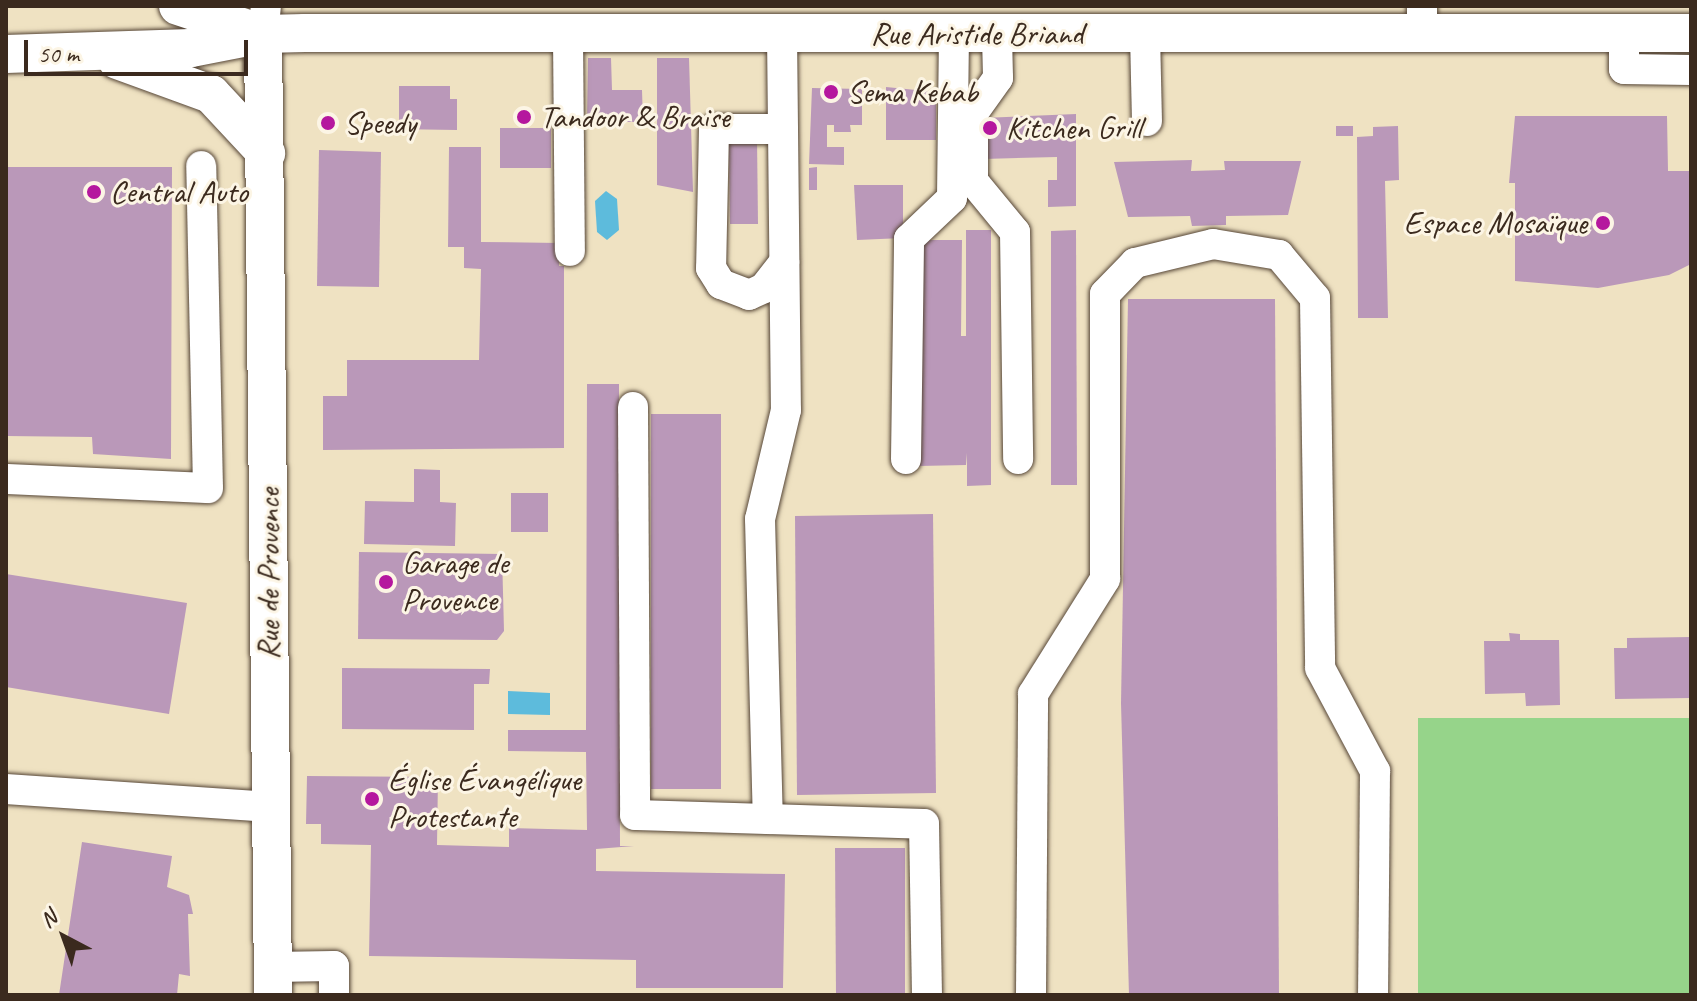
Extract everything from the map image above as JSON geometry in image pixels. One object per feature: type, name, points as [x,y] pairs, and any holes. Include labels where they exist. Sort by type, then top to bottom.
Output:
[{"type":"main road","name":"Rue Aristide Briand","points":[[178,6],[264,20],[568,36],[1145,34],[1422,20],[1624,34],[1691,33]]},
{"type":"main road","name":"Rue Aristide Briand","points":[[6,54],[191,48],[264,20]]},
{"type":"main road","name":"Rue de Provence","points":[[264,20],[272,981]]},
{"type":"main road","points":[[91,52],[211,94],[266,153]]},
{"type":"lane","points":[[768,819],[760,519],[786,410],[782,33]]},
{"type":"lane","points":[[906,459],[909,239],[952,198],[954,34]]},
{"type":"lane","points":[[1145,34],[1147,121]]},
{"type":"lane","points":[[1624,34],[1624,69],[1691,70]]},
{"type":"lane","points":[[568,36],[570,251]]},
{"type":"lane","points":[[997,36],[998,78],[973,113],[973,181],[1015,232],[1018,459]]},
{"type":"lane","points":[[783,129],[714,129],[711,268],[721,284],[749,295],[764,288],[784,262]]},
{"type":"lane","points":[[6,479],[208,488],[201,166]]},
{"type":"lane","points":[[1031,995],[1033,694],[1105,579],[1105,294],[1135,263],[1213,244],[1279,255],[1315,298],[1320,668],[1375,771],[1373,995]]},
{"type":"lane","points":[[633,407],[635,815],[924,824],[927,995]]},
{"type":"lane","points":[[6,789],[270,807]]},
{"type":"lane","points":[[272,981],[334,966],[334,995]]},
{"type":"green space","points":[[1418,718],[1691,718],[1691,995],[1418,995]]},
{"type":"water","points":[[606,191],[617,199],[619,230],[607,240],[597,232],[595,201]]},
{"type":"water","points":[[508,691],[550,693],[550,715],[508,714]]},
{"type":"building","points":[[588,58],[611,58],[612,90],[642,90],[643,122],[587,122]]},
{"type":"building","points":[[657,58],[689,58],[693,192],[657,185]]},
{"type":"building","points":[[399,86],[450,86],[450,99],[457,99],[457,130],[392,129],[392,121],[399,121]]},
{"type":"building","points":[[886,87],[936,92],[936,140],[886,140]]},
{"type":"building","points":[[812,88],[862,89],[862,125],[850,125],[851,132],[834,132],[834,125],[827,125],[827,147],[844,147],[844,165],[809,164]]},
{"type":"building","points":[[1076,114],[1076,206],[1048,207],[1048,180],[1057,180],[1057,157],[983,159],[983,118]]},
{"type":"building","name":"Espace Mosaïque","points":[[1515,116],[1667,116],[1668,171],[1691,171],[1691,264],[1669,275],[1598,288],[1515,281],[1515,183],[1509,183]]},
{"type":"building","points":[[1336,126],[1353,126],[1353,136],[1336,136]]},
{"type":"building","points":[[1398,126],[1399,180],[1385,181],[1388,318],[1358,318],[1357,137],[1373,136],[1373,127]]},
{"type":"building","points":[[500,128],[551,128],[551,168],[500,168]]},
{"type":"building","points":[[729,139],[757,139],[758,224],[730,224]]},
{"type":"building","points":[[449,147],[481,147],[481,242],[559,243],[559,266],[564,266],[564,448],[323,450],[323,396],[347,396],[347,360],[479,360],[481,269],[464,268],[464,247],[448,247]]},
{"type":"building","points":[[319,150],[381,152],[379,287],[317,286]]},
{"type":"building","points":[[1192,160],[1191,171],[1225,170],[1224,161],[1301,161],[1288,215],[1226,216],[1226,225],[1192,226],[1190,216],[1128,217],[1114,162]]},
{"type":"building","points":[[6,167],[172,167],[171,459],[93,454],[92,437],[6,436]]},
{"type":"building","points":[[817,167],[817,190],[809,190],[809,168]]},
{"type":"building","points":[[854,185],[903,185],[903,238],[857,240]]},
{"type":"building","points":[[966,230],[991,230],[991,485],[967,486],[967,453],[966,465],[919,466],[917,240],[962,240],[961,336],[966,336]]},
{"type":"building","points":[[1076,230],[1077,485],[1051,485],[1051,231]]},
{"type":"building","points":[[1128,299],[1275,299],[1279,995],[1129,995],[1121,703]]},
{"type":"building","points":[[587,384],[619,384],[620,846],[634,846],[596,849],[596,871],[785,874],[783,988],[636,988],[636,960],[369,956],[371,845],[321,844],[321,824],[306,824],[307,776],[438,777],[437,845],[509,847],[509,828],[587,830],[586,752],[508,751],[508,730],[586,730]]},
{"type":"building","points":[[651,414],[721,414],[721,789],[651,789]]},
{"type":"building","points":[[414,469],[440,470],[440,502],[456,503],[455,546],[364,544],[365,501],[414,502]]},
{"type":"building","points":[[511,493],[548,493],[548,532],[511,532]]},
{"type":"building","points":[[933,514],[936,793],[797,795],[795,516]]},
{"type":"building","points":[[359,552],[502,554],[504,631],[497,640],[358,639]]},
{"type":"building","points":[[6,574],[187,603],[169,714],[6,687]]},
{"type":"building","points":[[1509,633],[1520,634],[1520,640],[1559,640],[1560,705],[1526,706],[1525,693],[1485,694],[1484,641],[1510,641]]},
{"type":"building","points":[[1691,637],[1691,698],[1615,699],[1614,648],[1627,648],[1627,638]]},
{"type":"building","points":[[342,668],[490,669],[489,684],[474,684],[474,730],[342,729]]},
{"type":"building","points":[[82,842],[172,856],[167,887],[189,895],[193,914],[188,914],[190,976],[179,974],[177,995],[59,995]]},
{"type":"building","points":[[835,848],[905,848],[905,995],[836,995]]},
{"type":"place","name":"Sema Kebab","points":[[831,92]]},
{"type":"place","name":"Tandoor & Braise","points":[[524,117]]},
{"type":"place","name":"Speedy","points":[[328,123]]},
{"type":"place","name":"Kitchen Grill","points":[[990,128]]},
{"type":"place","name":"Central Auto","points":[[94,192]]},
{"type":"place","name":"Espace Mosaïque","points":[[1603,223]]},
{"type":"place","name":"Garage de Provence","points":[[386,582]]},
{"type":"place","name":"Église Évangélique Protestante","points":[[372,799]]}]
